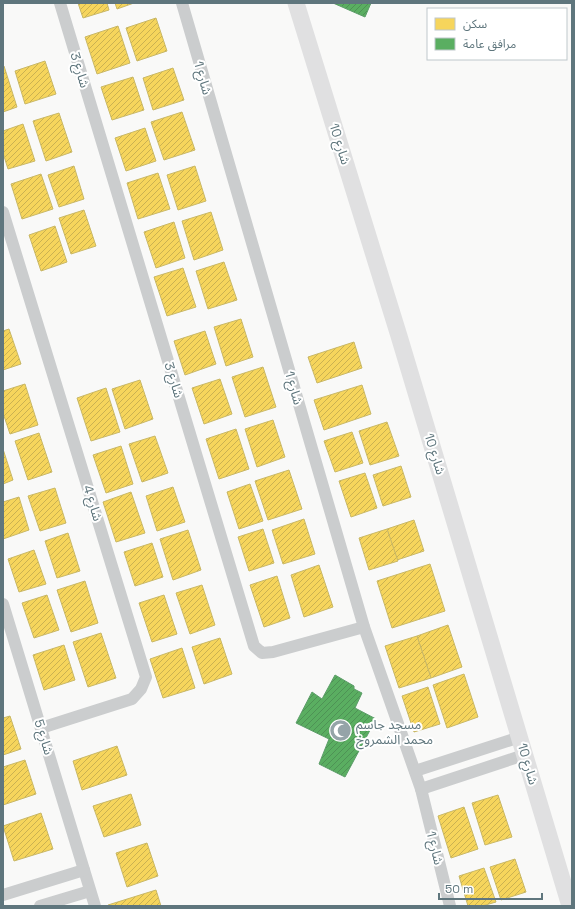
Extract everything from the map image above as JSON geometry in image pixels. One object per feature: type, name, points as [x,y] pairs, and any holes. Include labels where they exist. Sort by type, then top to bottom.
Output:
[{"type":"street","name":"شارع 3","points":[[60,3],[254,646],[262,653],[273,652],[364,628]]},
{"type":"street","name":"شارع 1","points":[[182,3],[364,628],[415,771],[450,906]]},
{"type":"street","name":"شارع 10","points":[[296,3],[402,343],[570,906]]},
{"type":"street","name":"شارع 4","points":[[3,212],[146,677],[141,689],[132,699],[41,728]]},
{"type":"street","name":"شارع 5","points":[[3,604],[95,906]]},
{"type":"street","points":[[415,771],[520,737]]},
{"type":"street","points":[[420,789],[524,755]]},
{"type":"street","points":[[3,895],[84,870]]},
{"type":"street","points":[[40,906],[90,891]]},
{"type":"building: سكن","points":[[78,3],[107,3],[109,10],[83,18]]},
{"type":"building: سكن","points":[[115,3],[134,3],[117,9]]},
{"type":"building: سكن","points":[[156,18],[167,51],[137,61],[126,28]]},
{"type":"building: سكن","points":[[118,26],[130,63],[97,74],[85,37]]},
{"type":"building: سكن","points":[[45,61],[56,94],[25,104],[15,71]]},
{"type":"building: سكن","points":[[4,66],[17,107],[3,112],[3,67]]},
{"type":"building: سكن","points":[[173,68],[184,100],[153,110],[143,78]]},
{"type":"building: سكن","points":[[133,77],[144,110],[112,120],[101,87]]},
{"type":"building: سكن","points":[[182,112],[195,150],[164,160],[151,122]]},
{"type":"building: سكن","points":[[59,113],[72,152],[46,161],[33,121]]},
{"type":"building: سكن","points":[[23,124],[35,161],[8,169],[3,153],[3,131]]},
{"type":"building: سكن","points":[[145,128],[156,161],[126,171],[115,138]]},
{"type":"building: سكن","points":[[74,166],[84,199],[59,207],[48,175]]},
{"type":"building: سكن","points":[[195,166],[206,201],[178,210],[167,175]]},
{"type":"building: سكن","points":[[158,173],[170,209],[138,219],[127,183]]},
{"type":"building: سكن","points":[[41,174],[53,209],[22,219],[11,184]]},
{"type":"building: سكن","points":[[84,210],[96,246],[71,254],[59,218]]},
{"type":"building: سكن","points":[[211,212],[223,250],[194,260],[182,221]]},
{"type":"building: سكن","points":[[174,222],[185,258],[156,268],[144,232]]},
{"type":"building: سكن","points":[[55,226],[67,262],[41,271],[29,235]]},
{"type":"building: سكن","points":[[224,262],[237,300],[208,309],[196,271]]},
{"type":"building: سكن","points":[[183,268],[196,307],[167,316],[154,277]]},
{"type":"building: سكن","points":[[241,319],[253,357],[226,366],[214,327]]},
{"type":"building: سكن","points":[[9,329],[21,364],[3,370],[3,331]]},
{"type":"building: سكن","points":[[205,331],[216,364],[185,375],[174,341]]},
{"type":"building: سكن","points":[[354,342],[362,368],[317,383],[308,357]]},
{"type":"building: سكن","points":[[263,367],[276,407],[245,417],[232,377]]},
{"type":"building: سكن","points":[[220,379],[232,414],[204,424],[192,388]]},
{"type":"building: سكن","points":[[140,380],[153,419],[125,429],[112,389]]},
{"type":"building: سكن","points":[[25,384],[38,425],[10,434],[3,413],[3,391]]},
{"type":"building: سكن","points":[[362,385],[371,414],[324,430],[314,400]]},
{"type":"building: سكن","points":[[106,388],[120,432],[91,441],[77,398]]},
{"type":"building: سكن","points":[[273,420],[285,457],[257,467],[245,429]]},
{"type":"building: سكن","points":[[387,422],[399,456],[370,465],[359,431]]},
{"type":"building: سكن","points":[[236,429],[249,469],[219,479],[206,439]]},
{"type":"building: سكن","points":[[352,432],[363,463],[335,472],[324,441]]},
{"type":"building: سكن","points":[[39,433],[52,472],[28,480],[15,441]]},
{"type":"building: سكن","points":[[155,436],[168,473],[142,482],[129,444]]},
{"type":"building: سكن","points":[[121,446],[133,484],[106,493],[93,455]]},
{"type":"building: سكن","points":[[3,449],[13,480],[3,484]]},
{"type":"building: سكن","points":[[401,466],[411,497],[383,506],[373,475]]},
{"type":"building: سكن","points":[[289,470],[302,509],[268,520],[255,481]]},
{"type":"building: سكن","points":[[365,473],[377,508],[351,517],[339,481]]},
{"type":"building: سكن","points":[[250,484],[263,521],[239,529],[227,492]]},
{"type":"building: سكن","points":[[173,487],[185,522],[157,531],[146,496]]},
{"type":"building: سكن","points":[[55,488],[66,523],[40,531],[28,496]]},
{"type":"building: سكن","points":[[131,492],[145,533],[116,542],[103,502]]},
{"type":"building: سكن","points":[[19,497],[29,530],[3,539],[3,502]]},
{"type":"building: سكن","points":[[304,519],[315,554],[283,564],[272,530]]},
{"type":"building: سكن","points":[[414,520],[424,551],[397,560],[387,529]]},
{"type":"building: سكن","points":[[263,529],[274,563],[249,571],[238,537]]},
{"type":"building: سكن","points":[[387,529],[398,561],[369,570],[359,538]]},
{"type":"building: سكن","points":[[188,530],[201,570],[173,580],[160,539]]},
{"type":"building: سكن","points":[[68,533],[80,571],[57,578],[45,541]]},
{"type":"building: سكن","points":[[152,543],[163,577],[135,586],[124,552]]},
{"type":"building: سكن","points":[[34,550],[46,584],[19,592],[8,559]]},
{"type":"building: سكن","points":[[430,564],[445,611],[392,628],[377,581]]},
{"type":"building: سكن","points":[[319,565],[333,607],[304,617],[291,575]]},
{"type":"building: سكن","points":[[277,576],[290,618],[264,627],[250,585]]},
{"type":"building: سكن","points":[[85,581],[98,623],[71,632],[57,590]]},
{"type":"building: سكن","points":[[202,585],[215,625],[190,634],[176,593]]},
{"type":"building: سكن","points":[[47,595],[59,630],[34,638],[22,603]]},
{"type":"building: سكن","points":[[164,595],[177,634],[152,642],[139,603]]},
{"type":"building: سكن","points":[[448,625],[462,667],[431,678],[417,636]]},
{"type":"building: سكن","points":[[101,633],[116,678],[88,687],[73,642]]},
{"type":"building: سكن","points":[[417,636],[431,678],[399,688],[385,646]]},
{"type":"building: سكن","points":[[220,638],[232,674],[204,684],[192,647]]},
{"type":"building: سكن","points":[[64,645],[75,680],[44,690],[33,655]]},
{"type":"building: سكن","points":[[182,648],[195,688],[163,698],[150,659]]},
{"type":"building: سكن","points":[[464,674],[478,717],[447,728],[433,685]]},
{"type":"building: سكن","points":[[428,687],[440,724],[414,732],[402,696]]},
{"type":"building: سكن","points":[[10,716],[21,749],[3,755],[3,718]]},
{"type":"building: سكن","points":[[117,746],[127,775],[82,790],[73,761]]},
{"type":"building: سكن","points":[[25,760],[36,794],[3,805],[3,767]]},
{"type":"building: سكن","points":[[131,794],[141,825],[104,837],[93,806]]},
{"type":"building: سكن","points":[[498,795],[512,837],[485,845],[472,803]]},
{"type":"building: سكن","points":[[464,807],[478,849],[451,858],[438,816]]},
{"type":"building: سكن","points":[[41,813],[53,849],[14,861],[3,826]]},
{"type":"building: سكن","points":[[147,843],[158,876],[127,887],[116,853]]},
{"type":"building: سكن","points":[[515,859],[526,892],[501,900],[490,867]]},
{"type":"building: سكن","points":[[484,868],[496,902],[482,906],[468,906],[459,876]]},
{"type":"building: سكن","points":[[156,890],[161,906],[108,906],[108,905]]},
{"type":"building: مرافق عامة","points":[[333,3],[371,3],[365,17]]},
{"type":"building: مرافق عامة","name":"مسجد جاسم محمد الشمروخ","points":[[335,675],[354,686],[354,689],[362,693],[355,708],[376,719],[345,777],[319,764],[329,739],[296,723],[312,692],[322,699]]},
{"type":"place","name":"مسجد جاسم محمد الشمروخ","points":[[341,731]]}]
